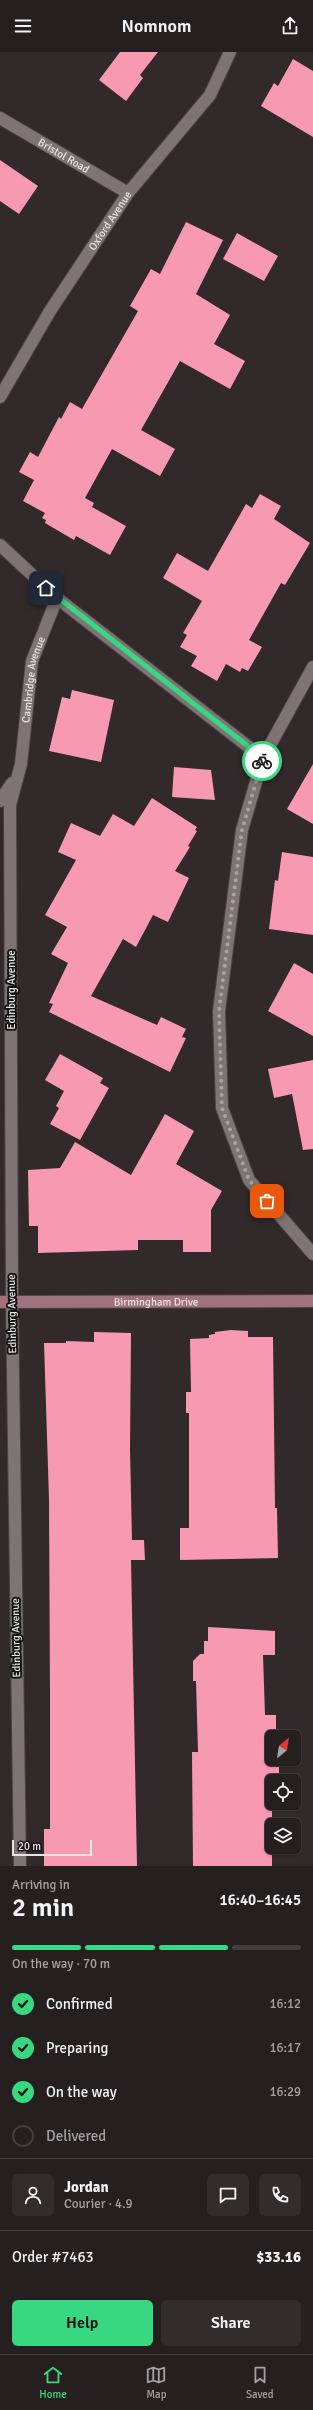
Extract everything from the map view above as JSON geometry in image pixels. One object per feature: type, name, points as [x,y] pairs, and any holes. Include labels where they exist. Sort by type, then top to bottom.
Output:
[{"type":"main road","name":"Birmingham Drive","points":[[6,1302],[313,1301]]},
{"type":"street","name":"Oxford Avenue","points":[[0,397],[50,311],[128,193],[210,95],[230,52]]},
{"type":"street","name":"Bristol Road","points":[[0,118],[128,193]]},
{"type":"street","points":[[0,545],[57,598],[263,758]]},
{"type":"street","name":"Cambridge Avenue","points":[[20,764],[32,661],[57,598]]},
{"type":"street","points":[[313,667],[263,758],[242,830],[219,1011],[222,1108],[249,1180],[313,1254]]},
{"type":"street","points":[[0,801],[8,792],[20,764]]},
{"type":"street","name":"Edinburg Avenue","points":[[20,764],[10,805],[6,1302],[20,1866]]},
{"type":"building","points":[[120,52],[158,52],[140,75],[143,78],[126,101],[99,80]]},
{"type":"building","points":[[293,59],[313,71],[313,137],[261,106],[274,83],[278,86]]},
{"type":"building","points":[[0,160],[38,186],[19,214],[0,201]]},
{"type":"building","points":[[186,222],[223,240],[196,294],[230,315],[214,344],[245,361],[230,389],[180,361],[141,430],[175,449],[160,476],[112,449],[85,498],[94,503],[92,507],[126,526],[110,555],[76,536],[74,540],[45,523],[46,520],[42,518],[45,513],[23,501],[34,480],[19,472],[30,452],[38,457],[59,417],[61,419],[70,402],[82,409],[138,311],[130,306],[151,269],[160,274]]},
{"type":"building","points":[[237,233],[278,256],[264,281],[223,259]]},
{"type":"building","points":[[260,494],[281,506],[274,519],[310,543],[285,585],[281,583],[249,640],[262,647],[248,671],[242,668],[240,672],[226,664],[217,681],[191,666],[197,656],[180,647],[187,635],[183,633],[202,601],[163,578],[177,553],[208,571],[246,504],[252,508]]},
{"type":"building","points":[[72,690],[114,700],[101,762],[49,751],[62,697],[70,699]]},
{"type":"building","points":[[313,764],[313,824],[287,809]]},
{"type":"building","points":[[174,767],[211,770],[215,800],[172,797]]},
{"type":"building","points":[[152,798],[197,827],[195,830],[197,831],[188,846],[190,847],[175,871],[189,878],[168,922],[153,915],[136,947],[123,939],[91,996],[157,1025],[161,1017],[186,1029],[182,1037],[186,1038],[170,1072],[49,1012],[53,1004],[49,1003],[68,963],[51,954],[67,927],[45,915],[76,860],[58,852],[71,823],[100,836],[113,814],[134,826]]},
{"type":"building","points":[[282,852],[313,857],[313,935],[269,929],[275,880],[278,881]]},
{"type":"building","points":[[294,963],[313,974],[313,1036],[268,1011]]},
{"type":"building","points":[[60,1054],[103,1078],[100,1083],[109,1088],[80,1140],[50,1124],[59,1108],[56,1106],[64,1091],[45,1080]]},
{"type":"building","points":[[313,1060],[313,1149],[303,1150],[292,1094],[274,1098],[268,1069]]},
{"type":"building","points":[[165,1114],[194,1131],[176,1164],[222,1191],[211,1210],[211,1252],[183,1252],[183,1240],[138,1240],[138,1250],[38,1253],[38,1226],[29,1226],[28,1170],[60,1168],[75,1142],[131,1175]]},
{"type":"building","points":[[231,1330],[248,1331],[248,1337],[273,1337],[275,1508],[277,1508],[278,1558],[180,1560],[180,1528],[189,1528],[189,1413],[186,1413],[186,1392],[191,1392],[190,1339],[209,1338],[209,1335],[215,1334],[215,1332]]},
{"type":"building","points":[[94,1332],[131,1333],[130,1449],[132,1540],[144,1540],[145,1560],[131,1560],[137,1866],[44,1866],[44,1829],[50,1829],[50,1693],[49,1499],[44,1343],[66,1343],[66,1341],[94,1342]]},
{"type":"building","points":[[208,1627],[275,1631],[275,1655],[263,1655],[265,1715],[276,1715],[276,1730],[265,1730],[265,1766],[279,1766],[279,1774],[265,1774],[265,1810],[272,1810],[272,1818],[265,1818],[265,1854],[272,1854],[272,1866],[193,1866],[192,1752],[198,1752],[196,1681],[193,1681],[193,1661],[200,1654],[204,1654],[204,1641],[208,1641]]},
{"type":"way so far","points":[[262,761],[242,830],[219,1011],[222,1108],[249,1180],[267,1201]]},
{"type":"route","points":[[46,588],[263,758],[262,761]]}]
